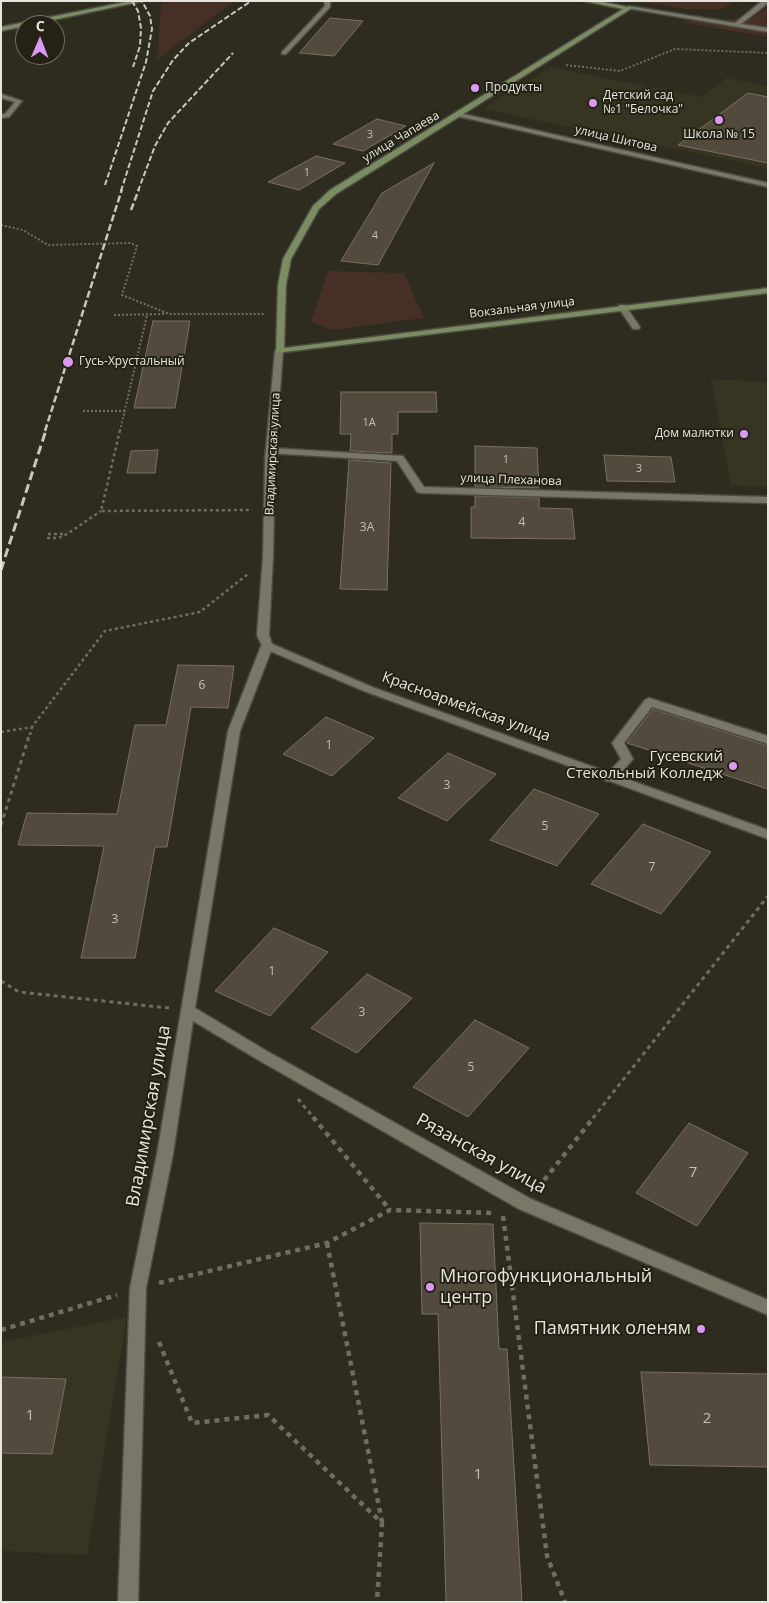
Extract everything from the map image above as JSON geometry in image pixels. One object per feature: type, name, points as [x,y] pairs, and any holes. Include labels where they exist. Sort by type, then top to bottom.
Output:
[{"type":"main road","points":[[1,29],[140,1]]},
{"type":"main road","points":[[588,1],[629,8]]},
{"type":"main road","name":"улица Чапаева","points":[[279,352],[282,285],[287,259],[316,208],[333,192],[629,8]]},
{"type":"main road","name":"Вокзальная улица","points":[[279,352],[768,290]]},
{"type":"street","points":[[284,53],[328,6],[327,1]]},
{"type":"street","points":[[737,24],[766,1]]},
{"type":"street","points":[[629,8],[768,30]]},
{"type":"street","points":[[1,96],[19,101],[7,116],[1,116]]},
{"type":"street","name":"улица Шитова","points":[[459,115],[768,185]]},
{"type":"street","points":[[622,307],[636,327]]},
{"type":"street","name":"Владимирская улица","points":[[268,557],[271,451],[279,352]]},
{"type":"street","name":"улица Плеханова","points":[[271,451],[400,458],[421,490],[768,500]]},
{"type":"street","points":[[267,646],[263,635],[268,557]]},
{"type":"street","name":"Владимирская улица","points":[[128,1602],[138,1288],[165,1154],[187,1010],[234,732],[267,646]]},
{"type":"street","name":"Красноармейская улица","points":[[267,646],[368,689],[768,835]]},
{"type":"street","points":[[610,778],[626,758],[618,743],[649,702],[768,740]]},
{"type":"street","name":"Рязанская улица","points":[[187,1010],[260,1054],[525,1204],[768,1308]]},
{"type":"path","points":[[543,62],[620,71],[675,49],[768,53]]},
{"type":"path","points":[[1,225],[23,230],[48,245],[137,246],[122,296],[169,314]]},
{"type":"path","points":[[114,315],[280,314]]},
{"type":"path","points":[[101,511],[147,315]]},
{"type":"path","points":[[96,362],[136,363]]},
{"type":"path","points":[[83,412],[125,411]]},
{"type":"path","points":[[48,536],[58,538],[67,534],[101,511],[269,510]]},
{"type":"path","points":[[1,825],[32,727],[105,631],[200,612],[268,557]]},
{"type":"path","points":[[1,732],[32,727]]},
{"type":"path","points":[[1,1330],[138,1288],[327,1243],[390,1210],[502,1213],[525,1204],[768,896]]},
{"type":"path","points":[[1,981],[19,992],[187,1010]]},
{"type":"path","points":[[291,1091],[390,1210]]},
{"type":"path","points":[[502,1213],[547,1556],[565,1602]]},
{"type":"path","points":[[327,1243],[382,1522],[377,1602]]},
{"type":"path","points":[[156,1333],[192,1423],[268,1414],[382,1522]]},
{"type":"shaded area","points":[[176,1],[234,1],[157,60],[161,4]]},
{"type":"shaded area","points":[[638,1],[734,1],[723,9],[686,9]]},
{"type":"shaded area","points":[[768,6],[768,37],[680,22],[753,18]]},
{"type":"shaded area","points":[[550,67],[701,97],[726,78],[768,86],[768,168],[482,109]]},
{"type":"shaded area","points":[[328,271],[404,273],[424,318],[333,330],[311,322]]},
{"type":"shaded area","name":"Дом малютки","points":[[711,379],[768,382],[768,487],[731,485]]},
{"type":"shaded area","points":[[127,1317],[87,1555],[1,1551],[1,1342]]},
{"type":"building","points":[[330,18],[363,21],[334,56],[299,53]]},
{"type":"building","points":[[748,93],[768,97],[768,163],[678,145]]},
{"type":"building","points":[[377,119],[406,126],[363,151],[333,144]]},
{"type":"building","points":[[316,156],[345,163],[299,190],[268,182]]},
{"type":"building","points":[[434,163],[378,265],[341,261],[382,193]]},
{"type":"building","name":"Гусь-Хрустальный","points":[[153,321],[190,321],[175,408],[134,408]]},
{"type":"building","points":[[341,392],[436,392],[437,412],[398,412],[398,434],[392,434],[392,453],[350,451],[351,434],[340,434]]},
{"type":"building","points":[[475,446],[537,448],[539,488],[475,487]]},
{"type":"building","points":[[158,450],[155,473],[127,473],[131,451]]},
{"type":"building","points":[[604,455],[671,457],[675,482],[607,481]]},
{"type":"building","points":[[349,460],[391,463],[387,590],[340,589]]},
{"type":"building","points":[[475,496],[539,498],[539,508],[572,509],[575,539],[471,538],[471,507],[475,507]]},
{"type":"building","points":[[178,665],[234,666],[228,708],[191,707],[167,847],[155,847],[135,958],[81,958],[104,846],[18,845],[27,813],[117,814],[135,725],[166,725]]},
{"type":"building","name":"Гусевский Стекольный Колледж","points":[[653,709],[768,746],[768,789],[627,743]]},
{"type":"building","points":[[326,717],[374,738],[332,776],[283,754]]},
{"type":"building","points":[[448,753],[496,774],[447,821],[398,798]]},
{"type":"building","points":[[534,789],[599,814],[557,866],[490,840]]},
{"type":"building","points":[[643,824],[711,852],[661,914],[591,884]]},
{"type":"building","points":[[274,928],[328,952],[270,1016],[215,991]]},
{"type":"building","points":[[367,974],[412,998],[357,1053],[311,1028]]},
{"type":"building","points":[[475,1020],[529,1048],[468,1117],[413,1087]]},
{"type":"building","points":[[689,1123],[748,1153],[697,1226],[636,1193]]},
{"type":"building","points":[[420,1223],[493,1224],[499,1349],[507,1349],[522,1602],[446,1602],[438,1314],[422,1314]]},
{"type":"building","points":[[641,1372],[768,1374],[768,1467],[650,1465]]},
{"type":"building","points":[[1,1377],[66,1379],[52,1454],[1,1453]]},
{"type":"railway","points":[[132,1],[138,11],[141,28],[140,46],[133,67]]},
{"type":"railway","points":[[105,185],[146,62],[152,29],[150,16],[142,1]]},
{"type":"railway","points":[[121,191],[153,91],[173,60],[189,43],[251,1]]},
{"type":"railway","points":[[138,191],[155,146],[168,123],[233,53]]},
{"type":"railway","points":[[45,431],[122,189]]},
{"type":"railway","points":[[131,210],[139,189]]},
{"type":"railway","points":[[1,570],[46,430]]},
{"type":"place","name":"Продукты","points":[[475,88]]},
{"type":"place","name":"Детский сад №1 \"Белочка\"","points":[[593,103]]},
{"type":"place","name":"Школа № 15","points":[[719,120]]},
{"type":"place","name":"Гусь-Хрустальный","points":[[68,362]]},
{"type":"place","name":"Дом малютки","points":[[744,434]]},
{"type":"place","name":"Гусевский Стекольный Колледж","points":[[733,766]]},
{"type":"place","name":"Многофункциональный центр","points":[[430,1287]]},
{"type":"place","name":"Памятник оленям","points":[[701,1329]]}]
